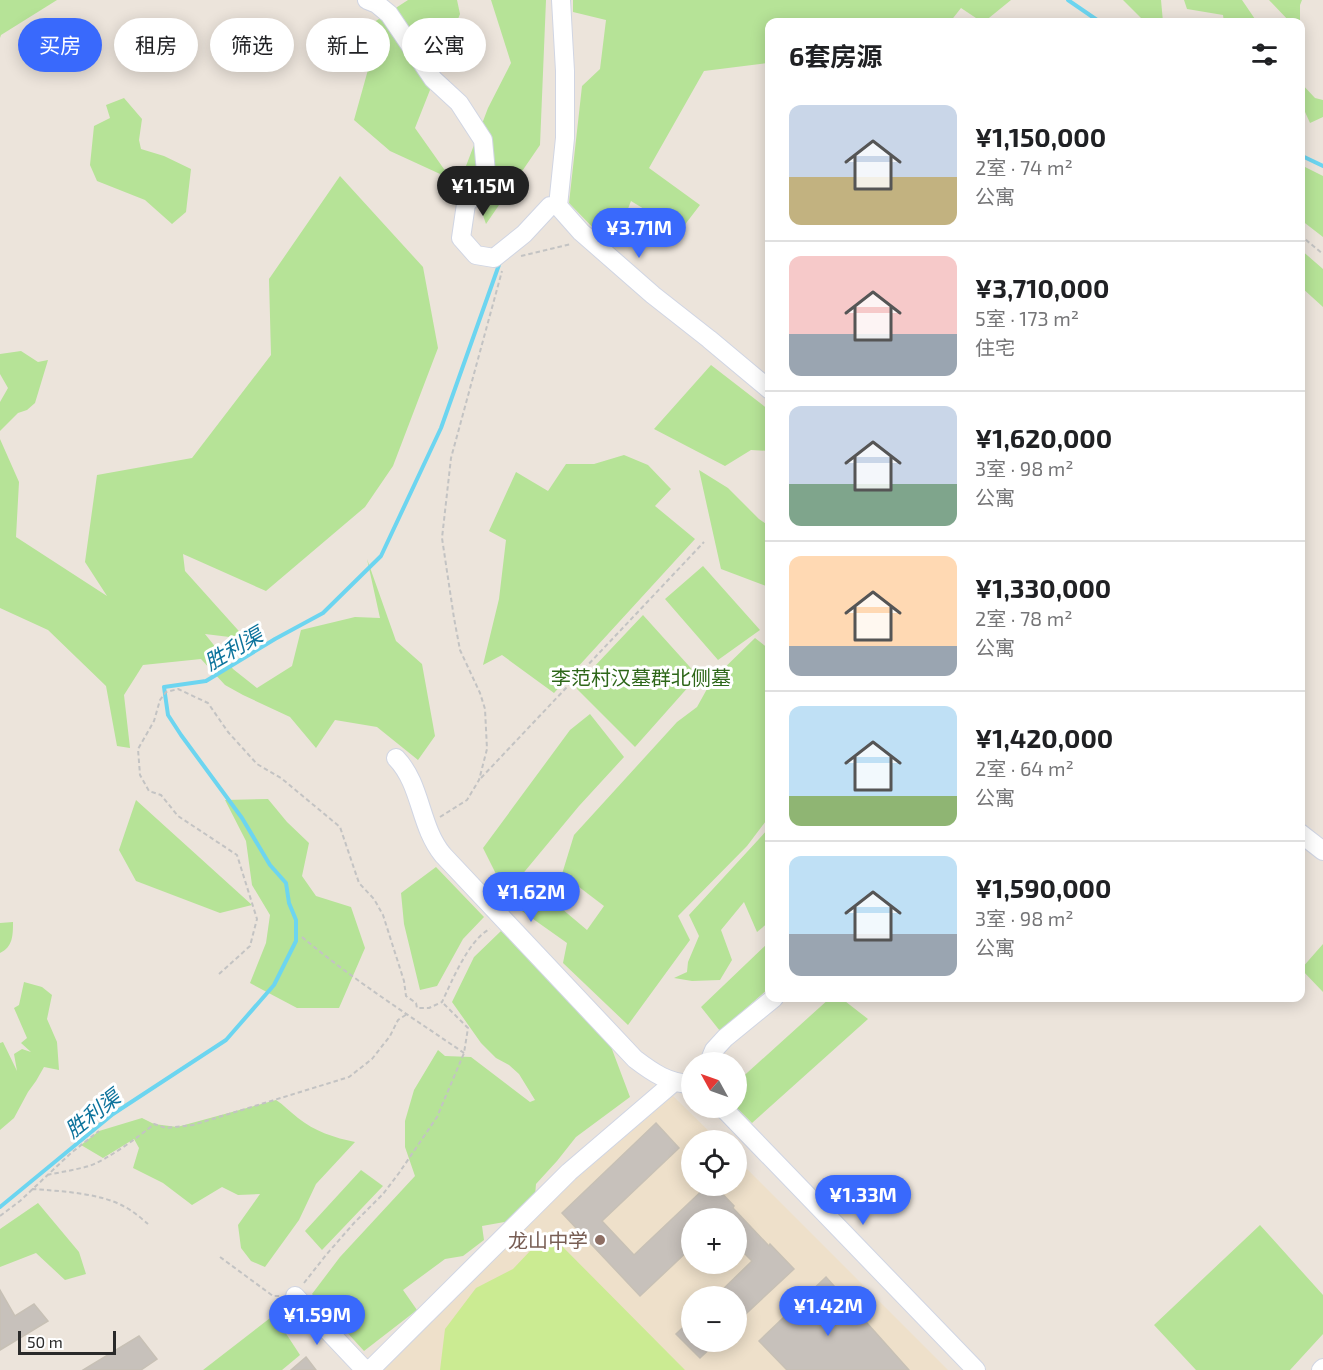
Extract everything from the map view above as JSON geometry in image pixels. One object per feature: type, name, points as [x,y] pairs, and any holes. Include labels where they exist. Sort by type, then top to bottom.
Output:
[{"type":"street","points":[[367,0],[377,4],[389,14],[433,79],[459,103],[483,140],[487,183],[466,204],[461,237],[476,255],[494,258],[507,255],[550,206],[558,206]]},
{"type":"street","points":[[561,0],[565,71],[565,138],[558,206],[581,232],[653,295],[765,386]]},
{"type":"street","points":[[396,758],[406,770],[413,784],[431,837],[439,850],[635,1059],[653,1072],[681,1082]]},
{"type":"street","points":[[1305,837],[1323,851]]},
{"type":"street","points":[[713,1052],[725,1038],[769,1002]]},
{"type":"street","points":[[370,1370],[569,1172],[681,1085]]},
{"type":"street","points":[[733,1118],[976,1370]]},
{"type":"street","points":[[295,1296],[365,1370]]},
{"type":"path","points":[[1305,239],[1323,254]]},
{"type":"path","points":[[479,780],[487,749],[485,709],[460,650],[442,538],[451,458],[507,255],[592,242]]},
{"type":"path","points":[[424,819],[433,821],[467,800],[479,780],[704,542]]},
{"type":"path","points":[[219,974],[250,946],[256,919],[237,855],[178,816],[161,795],[148,791],[140,775],[138,749],[154,721],[161,699],[166,692],[178,688],[208,703],[228,732],[257,764],[281,778],[340,827],[359,882],[374,899],[383,915],[404,981],[406,996],[416,1003],[417,1008],[429,1008],[442,1002],[457,969],[478,938],[487,929],[508,924]]},
{"type":"path","points":[[302,937],[464,1053]]},
{"type":"path","points":[[220,1257],[273,1296],[295,1296],[320,1262],[399,1173],[437,1118],[464,1053],[468,1028],[442,1002]]},
{"type":"path","points":[[47,1175],[92,1165],[118,1150],[154,1124],[166,1128],[193,1125],[349,1077],[372,1059],[390,1036],[398,1020],[407,1014]]},
{"type":"path","points":[[0,1216],[99,1131]]},
{"type":"path","points":[[32,1189],[69,1192],[101,1198],[124,1206],[148,1224]]},
{"type":"shaded area","name":"龙山中学","points":[[670,1093],[681,1104],[681,1118],[696,1118],[708,1130],[681,1130],[681,1196],[747,1196],[747,1169],[948,1370],[377,1370],[550,1200]]},
{"type":"green space","points":[[0,0],[57,0],[28,18],[18,18],[18,24],[0,38]]},
{"type":"green space","points":[[408,0],[457,0],[460,14],[458,18],[402,18],[402,72],[437,72],[415,128],[451,179],[390,151],[354,120],[367,72],[390,72],[390,18],[380,18]]},
{"type":"green space","points":[[491,0],[546,0],[540,145],[486,224],[466,166],[488,108],[511,63]]},
{"type":"green space","points":[[573,0],[1011,0],[989,18],[976,18],[961,8],[953,18],[765,18],[765,63],[704,71],[649,168],[700,205],[680,231],[631,201],[626,214],[602,237],[569,203],[582,86],[600,69],[606,20],[573,12]]},
{"type":"green space","points":[[1123,0],[1161,0],[1163,18],[1141,18]]},
{"type":"green space","points":[[1184,0],[1242,0],[1254,18],[1223,18],[1223,15],[1187,9]]},
{"type":"green space","points":[[1269,0],[1302,0],[1300,18],[1286,18]]},
{"type":"green space","points":[[1305,87],[1315,98],[1323,100],[1323,117],[1310,123],[1305,112]]},
{"type":"green space","points":[[124,98],[142,119],[139,140],[141,149],[164,156],[191,169],[186,212],[172,224],[145,200],[97,181],[90,165],[94,126],[110,118],[106,105]]},
{"type":"green space","points":[[1305,167],[1323,176],[1323,237],[1305,223]]},
{"type":"green space","points":[[340,176],[423,267],[438,348],[393,466],[365,507],[266,591],[183,554],[185,571],[246,639],[205,634],[233,669],[257,688],[292,666],[301,630],[355,617],[380,618],[367,559],[396,641],[422,664],[435,736],[418,760],[377,727],[335,720],[316,748],[290,717],[225,685],[201,659],[143,665],[124,695],[130,748],[117,746],[106,686],[48,630],[0,608],[0,439],[19,482],[16,537],[107,596],[85,562],[97,475],[192,458],[271,355],[269,279]]},
{"type":"green space","points":[[1305,253],[1323,269],[1323,307],[1305,291]]},
{"type":"green space","points":[[21,351],[38,362],[48,360],[35,403],[27,410],[18,413],[0,431],[0,402],[8,388],[0,374],[0,354]]},
{"type":"green space","points":[[711,365],[765,407],[765,451],[751,450],[725,466],[654,429]]},
{"type":"green space","points":[[624,455],[648,465],[671,489],[655,506],[695,539],[554,693],[502,655],[483,665],[499,599],[506,540],[489,531],[516,472],[548,491],[566,464],[594,464]]},
{"type":"green space","points":[[699,470],[728,488],[765,523],[765,586],[721,569]]},
{"type":"green space","points":[[703,566],[760,630],[718,660],[665,599]]},
{"type":"green space","name":"李范村汉墓群北侧墓","points":[[643,615],[698,676],[635,747],[576,686]]},
{"type":"green space","points":[[755,638],[765,646],[765,822],[747,846],[678,916],[690,940],[628,1025],[563,963],[567,943],[519,909],[536,887],[587,930],[604,906],[562,874],[574,835],[677,722],[697,707],[712,680]]},
{"type":"green space","points":[[590,714],[624,757],[579,806],[506,894],[483,848],[570,730]]},
{"type":"green space","points":[[268,799],[309,843],[302,876],[316,896],[351,907],[365,948],[339,1008],[297,1008],[250,983],[266,943],[270,915],[252,885],[246,841],[225,800]]},
{"type":"green space","points":[[136,800],[252,905],[220,913],[136,881],[119,850]]},
{"type":"green space","points":[[765,832],[765,925],[757,932],[744,902],[721,930],[732,960],[720,980],[692,981],[674,978],[687,972],[688,962],[699,936],[689,915]]},
{"type":"green space","points":[[436,867],[484,917],[463,939],[437,986],[420,990],[404,924],[401,893]]},
{"type":"green space","points":[[13,922],[10,944],[0,953],[0,923]]},
{"type":"green space","points":[[501,931],[610,1044],[630,1097],[576,1137],[536,1184],[535,1196],[510,1221],[482,1226],[484,1240],[463,1256],[445,1259],[403,1290],[417,1310],[364,1351],[312,1294],[340,1257],[415,1176],[405,1147],[405,1121],[414,1090],[438,1050],[445,1056],[471,1057],[530,1102],[535,1100],[519,1074],[496,1058],[481,1043],[452,1002],[474,957]]},
{"type":"green space","points":[[1323,944],[1323,992],[1305,973],[1305,964]]},
{"type":"green space","points":[[765,946],[765,992],[720,1031],[701,1007]]},
{"type":"green space","points":[[24,982],[42,987],[52,995],[47,1019],[57,1042],[59,1070],[44,1067],[14,1118],[0,1130],[0,1043],[3,1042],[17,1071],[14,1054],[22,1049],[31,1052],[21,1043],[27,1038],[14,1008],[19,1005]]},
{"type":"green space","points":[[826,1002],[846,1002],[868,1019],[752,1123],[747,1118],[747,1073]]},
{"type":"green space","points":[[276,1100],[311,1127],[355,1142],[316,1184],[299,1220],[265,1267],[251,1261],[241,1248],[238,1225],[260,1194],[238,1195],[222,1187],[192,1205],[163,1183],[133,1168],[139,1148],[134,1139],[103,1158],[81,1145],[99,1131],[142,1118],[154,1124],[177,1127]]},
{"type":"green space","points":[[361,1170],[383,1186],[322,1250],[305,1231]]},
{"type":"green space","points":[[38,1203],[79,1252],[86,1274],[65,1280],[36,1253],[0,1267],[0,1229]]},
{"type":"green space","points":[[1260,1225],[1323,1295],[1323,1334],[1290,1370],[1196,1370],[1154,1325]]},
{"type":"green space","points":[[548,1232],[685,1370],[440,1370],[445,1329],[476,1288],[513,1269]]},
{"type":"green space","points":[[274,1315],[300,1355],[282,1370],[203,1370]]},
{"type":"building","points":[[656,1123],[679,1148],[602,1221],[634,1255],[681,1211],[681,1257],[640,1296],[562,1213]]},
{"type":"building","points":[[696,1196],[724,1196],[734,1206],[733,1208],[684,1208]]},
{"type":"building","points":[[747,1223],[794,1269],[747,1313],[747,1286],[726,1286],[739,1274],[747,1274],[747,1266],[752,1261],[747,1256]]},
{"type":"building","points":[[826,1277],[909,1370],[787,1370],[759,1341]]},
{"type":"building","points":[[0,1290],[15,1316],[34,1304],[48,1321],[0,1350]]},
{"type":"building","points":[[681,1329],[681,1339],[676,1334]]},
{"type":"building","points":[[139,1336],[157,1359],[141,1370],[83,1370]]},
{"type":"building","points":[[694,1352],[706,1352],[700,1358]]},
{"type":"building","points":[[306,1357],[316,1370],[291,1370]]},
{"type":"waterway","name":"胜利渠","points":[[1068,0],[1094,18]]},
{"type":"waterway","name":"胜利渠","points":[[1305,157],[1323,166]]},
{"type":"waterway","name":"胜利渠","points":[[0,1207],[113,1114],[226,1040],[274,985],[296,941],[296,920],[289,903],[286,883],[270,865],[242,818],[168,715],[164,687],[206,681],[323,613],[381,556],[441,428],[500,262]]},
{"type":"place","name":"龙山中学","points":[[600,1240]]}]
